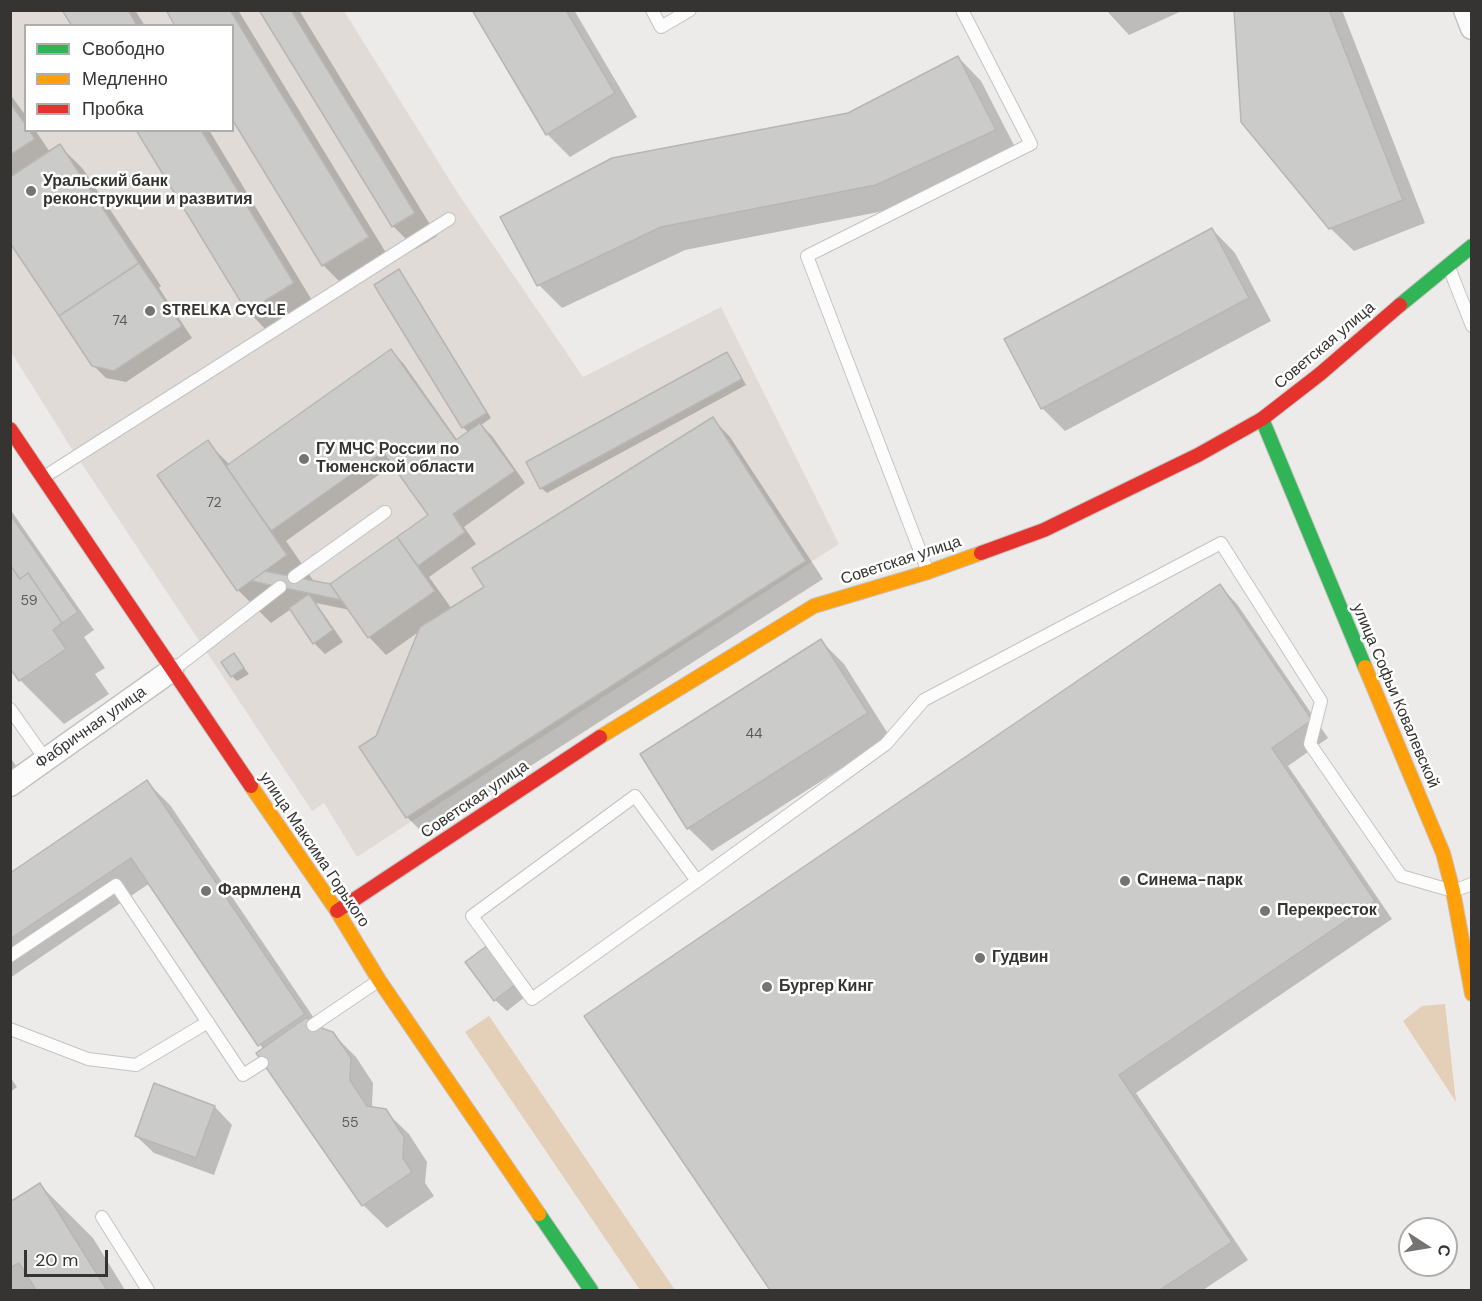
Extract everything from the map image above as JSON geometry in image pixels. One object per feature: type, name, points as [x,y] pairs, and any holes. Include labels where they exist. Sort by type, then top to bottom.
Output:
[{"type":"street","name":"Советская улица","points":[[337,911],[594,740],[814,606],[928,572],[1044,530],[1198,455],[1262,419],[1320,374],[1472,246]]},
{"type":"street","name":"улица Софьи Ковалевской","points":[[1262,419],[1443,853],[1453,891],[1472,994]]},
{"type":"street","name":"улица Максима Горького","points":[[10,429],[337,911],[379,980],[591,1290]]},
{"type":"street","name":"Фабричная улица","points":[[10,785],[172,670]]},
{"type":"lane","points":[[652,10],[661,27],[690,10]]},
{"type":"lane","points":[[928,572],[807,256],[1031,144],[962,10]]},
{"type":"lane","points":[[44,477],[449,219]]},
{"type":"lane","points":[[1448,264],[1472,326]]},
{"type":"lane","points":[[294,577],[385,512]]},
{"type":"lane","points":[[697,881],[635,796],[472,916],[532,999],[697,881],[886,744],[924,700],[1221,543],[1321,700],[1311,744],[1401,876],[1453,891],[1472,884]]},
{"type":"lane","points":[[172,670],[280,587]]},
{"type":"lane","points":[[10,709],[46,760]]},
{"type":"lane","points":[[10,956],[116,885],[243,1075],[262,1063]]},
{"type":"lane","points":[[313,1025],[379,980]]},
{"type":"lane","points":[[10,1029],[88,1059],[136,1065],[208,1022]]},
{"type":"lane","points":[[102,1218],[147,1290]]},
{"type":"shaded area","points":[[11,11],[344,11],[459,195],[583,377],[721,307],[839,544],[357,857],[324,803],[312,811],[68,443],[11,352]]},
{"type":"shaded area","points":[[1445,1004],[1456,1102],[1403,1021],[1422,1006]]},
{"type":"shaded area","points":[[489,1016],[675,1290],[640,1290],[465,1032]]},
{"type":"building","points":[[62,10],[128,10],[136,24],[71,24]]},
{"type":"building","points":[[166,10],[230,10],[369,237],[322,266],[234,122],[234,24],[174,24]]},
{"type":"building","points":[[259,10],[291,10],[415,213],[392,227]]},
{"type":"building","points":[[472,10],[566,10],[615,93],[546,135]]},
{"type":"building","points":[[1234,10],[1329,10],[1403,200],[1329,229],[1241,122]]},
{"type":"building","points":[[958,56],[996,130],[876,185],[661,227],[537,286],[500,217],[612,158],[848,113]]},
{"type":"building","points":[[10,103],[24,122],[24,132],[30,132],[35,139],[10,155]]},
{"type":"building","points":[[137,132],[202,132],[294,283],[247,312]]},
{"type":"building","points":[[60,144],[139,263],[59,316],[10,243],[10,177]]},
{"type":"building","points":[[1212,228],[1249,298],[1041,409],[1004,339]]},
{"type":"building","points":[[139,263],[182,326],[114,371],[92,366],[59,316]]},
{"type":"building","points":[[399,269],[487,413],[462,428],[374,285]]},
{"type":"building","name":"ГУ МЧС России по Тюменской области","points":[[391,349],[456,440],[480,423],[515,471],[453,514],[465,532],[418,566],[397,537],[428,515],[383,452],[271,531],[226,466]]},
{"type":"building","points":[[727,352],[742,379],[540,489],[526,462]]},
{"type":"building","points":[[713,417],[806,561],[406,818],[359,747],[376,736],[420,627],[484,587],[472,568]]},
{"type":"building","points":[[208,440],[287,555],[237,591],[157,475]]},
{"type":"building","points":[[10,514],[78,612],[62,623],[28,573],[20,579],[10,565]]},
{"type":"building","points":[[397,537],[435,591],[368,638],[330,584]]},
{"type":"building","points":[[10,565],[20,579],[28,573],[62,623],[53,630],[66,649],[19,681],[10,668]]},
{"type":"building","points":[[265,571],[330,584],[341,600],[251,581]]},
{"type":"building","name":"Гудвин","points":[[1220,584],[1312,720],[1272,748],[1375,901],[1119,1075],[1232,1242],[1160,1290],[770,1290],[584,1016]]},
{"type":"building","points":[[309,594],[333,630],[313,644],[289,608]]},
{"type":"building","points":[[821,639],[868,713],[687,829],[640,754]]},
{"type":"building","points":[[234,653],[244,668],[231,677],[221,662]]},
{"type":"building","points":[[147,780],[305,1014],[258,1046],[131,858],[10,939],[10,873]]},
{"type":"building","points":[[488,945],[516,984],[494,1001],[465,962]]},
{"type":"building","points":[[307,1017],[313,1025],[333,1032],[351,1058],[350,1080],[367,1106],[386,1109],[404,1137],[403,1158],[412,1172],[362,1206],[256,1053]]},
{"type":"building","points":[[154,1083],[215,1106],[196,1158],[135,1136]]},
{"type":"building","points":[[40,1183],[107,1290],[36,1290],[19,1263],[10,1268],[10,1202]]},
{"type":"traffic: fast","points":[[1400,305],[1472,246]]},
{"type":"traffic: fast","points":[[1262,419],[1365,667]]},
{"type":"traffic: fast","points":[[539,1214],[591,1290]]},
{"type":"traffic: slow","points":[[600,737],[814,606],[928,572],[981,553]]},
{"type":"traffic: slow","points":[[1365,667],[1443,853],[1453,891],[1472,994]]},
{"type":"traffic: slow","points":[[251,786],[337,911],[379,980],[539,1214]]},
{"type":"traffic: jam","points":[[981,553],[1044,530],[1198,455],[1262,419],[1320,374],[1400,305]]},
{"type":"traffic: jam","points":[[10,429],[251,786]]},
{"type":"traffic: jam","points":[[337,911],[600,737]]},
{"type":"place","name":"Уральский банк реконструкции и развития","points":[[31,191]]},
{"type":"place","name":"STRELKA CYCLE","points":[[150,311]]},
{"type":"place","name":"ГУ МЧС России по Тюменской области","points":[[304,459]]},
{"type":"place","name":"Синема-парк","points":[[1125,881]]},
{"type":"place","name":"Фармленд","points":[[206,891]]},
{"type":"place","name":"Перекресток","points":[[1265,911]]},
{"type":"place","name":"Гудвин","points":[[980,958]]},
{"type":"place","name":"Бургер Кинг","points":[[767,987]]}]
